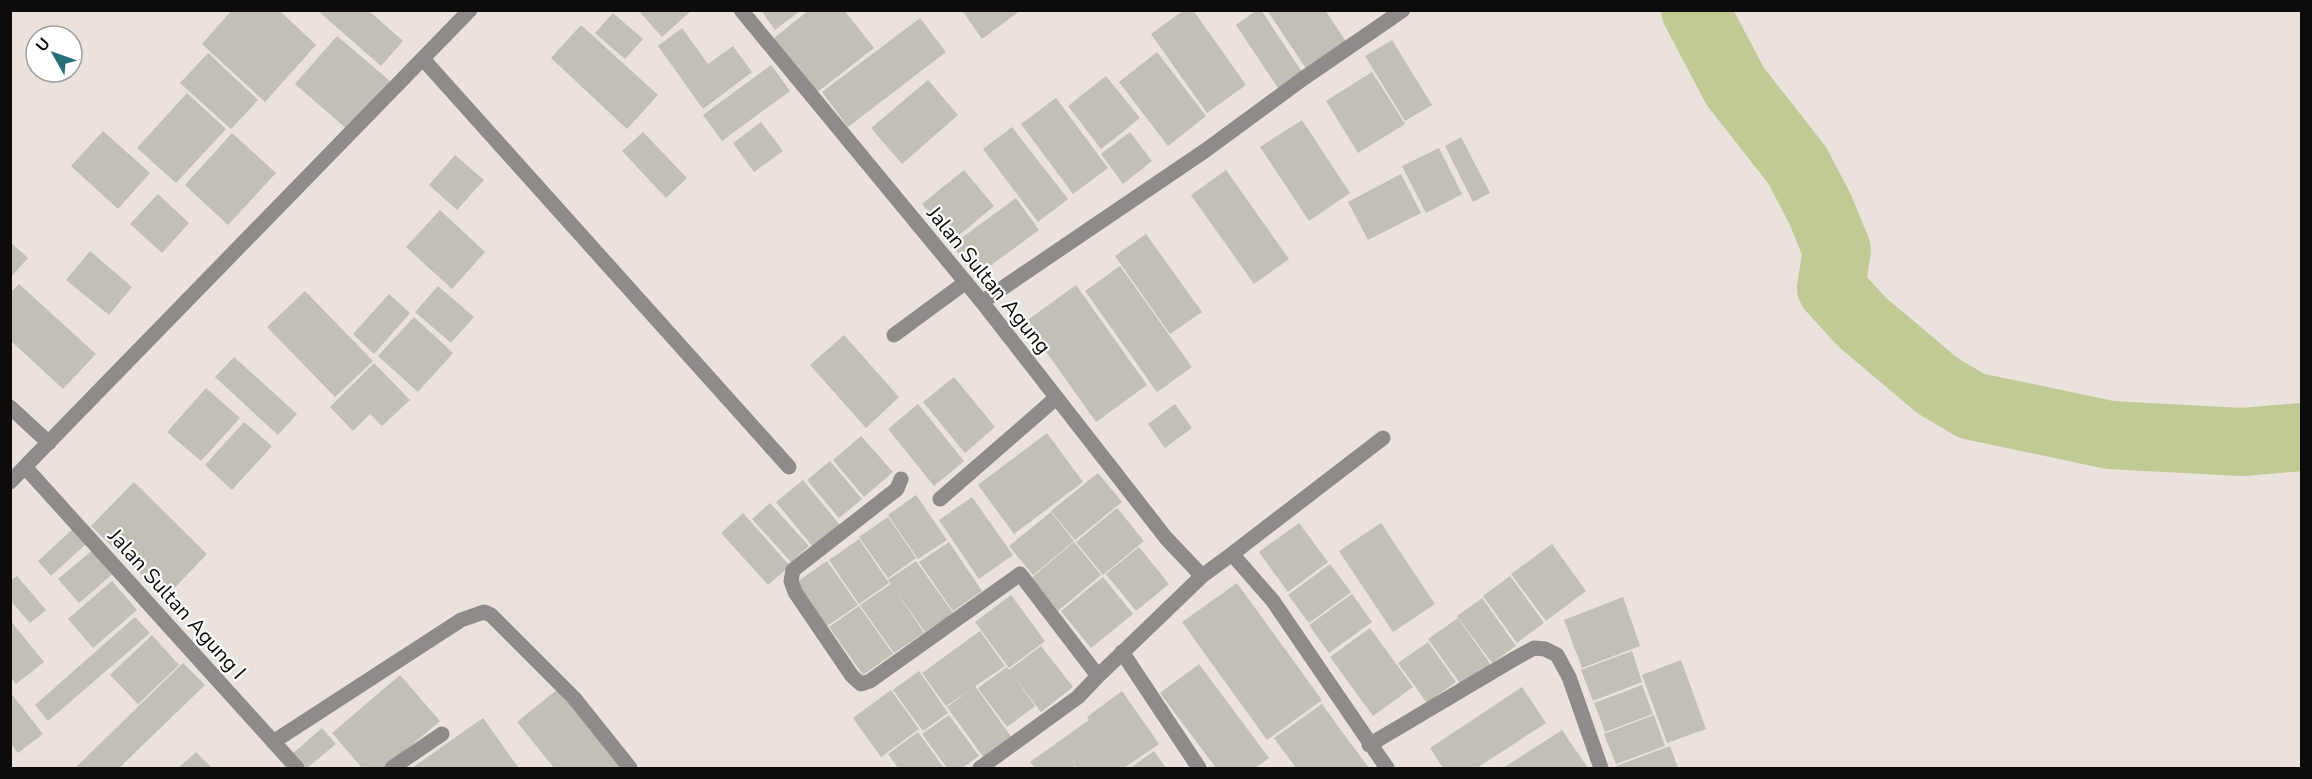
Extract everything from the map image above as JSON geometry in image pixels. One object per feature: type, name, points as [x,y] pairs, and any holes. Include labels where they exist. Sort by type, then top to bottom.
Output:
[{"type":"street","points":[[10,482],[470,10]]},
{"type":"street","name":"Jalan Sultan Agung","points":[[741,10],[966,282],[1166,538],[1202,576]]},
{"type":"street","points":[[982,303],[1206,150],[1402,10]]},
{"type":"street","points":[[423,59],[789,467]]},
{"type":"street","points":[[894,335],[966,282]]},
{"type":"street","points":[[940,499],[1056,398]]},
{"type":"street","points":[[10,407],[49,442]]},
{"type":"street","points":[[980,768],[1078,697],[1202,576],[1383,438]]},
{"type":"street","name":"Jalan Sultan Agung I","points":[[25,467],[297,768]]},
{"type":"street","points":[[901,479],[897,489],[793,570],[791,581],[795,592],[852,676],[861,684],[870,681],[1020,574],[1098,676]]},
{"type":"street","points":[[1232,554],[1273,601],[1369,745],[1387,768]]},
{"type":"street","points":[[273,742],[461,620],[484,612],[491,615],[574,698],[630,768]]},
{"type":"street","points":[[1369,745],[1514,658],[1534,648],[1545,649],[1557,655],[1569,677],[1601,768]]},
{"type":"street","points":[[1122,652],[1199,768]]},
{"type":"street","points":[[392,768],[442,734]]},
{"type":"building","points":[[232,10],[279,10],[316,45],[265,102],[202,44]]},
{"type":"building","points":[[317,10],[368,10],[403,41],[381,66]]},
{"type":"building","points":[[638,10],[692,10],[662,37]]},
{"type":"building","points":[[761,10],[801,10],[775,30]]},
{"type":"building","points":[[809,10],[844,10],[874,48],[815,94],[773,39]]},
{"type":"building","points":[[962,10],[1021,10],[982,39]]},
{"type":"building","points":[[1184,10],[1193,10],[1246,85],[1207,113],[1151,34]]},
{"type":"building","points":[[1257,10],[1261,10],[1302,72],[1278,88],[1236,25]]},
{"type":"building","points":[[1267,10],[1325,10],[1347,43],[1307,70]]},
{"type":"building","points":[[613,13],[643,39],[625,59],[595,33]]},
{"type":"building","points":[[920,18],[946,52],[848,127],[822,92]]},
{"type":"building","points":[[581,25],[658,95],[627,129],[551,58]]},
{"type":"building","points":[[682,28],[708,64],[733,46],[752,72],[703,109],[658,46]]},
{"type":"building","points":[[337,36],[390,81],[348,130],[295,84]]},
{"type":"building","points":[[1392,40],[1432,105],[1405,121],[1365,56]]},
{"type":"building","points":[[1157,52],[1206,116],[1168,146],[1119,82]]},
{"type":"building","points":[[208,53],[258,100],[231,129],[180,83]]},
{"type":"building","points":[[771,65],[790,91],[722,141],[703,115]]},
{"type":"building","points":[[1372,72],[1405,124],[1358,153],[1326,101]]},
{"type":"building","points":[[1106,76],[1140,118],[1101,149],[1068,106]]},
{"type":"building","points":[[928,80],[958,115],[902,164],[871,128]]},
{"type":"building","points":[[187,93],[226,129],[176,183],[137,148]]},
{"type":"building","points":[[1056,98],[1108,168],[1073,194],[1021,124]]},
{"type":"building","points":[[1302,120],[1350,193],[1309,221],[1260,147]]},
{"type":"building","points":[[761,122],[783,151],[754,172],[733,143]]},
{"type":"building","points":[[1012,127],[1068,199],[1038,222],[983,149]]},
{"type":"building","points":[[103,131],[150,173],[118,209],[71,166]]},
{"type":"building","points":[[643,132],[687,178],[666,198],[622,151]]},
{"type":"building","points":[[1130,132],[1152,161],[1123,184],[1101,154]]},
{"type":"building","points":[[232,133],[276,173],[228,225],[185,185]]},
{"type":"building","points":[[1461,137],[1490,193],[1473,202],[1445,146]]},
{"type":"building","points":[[1439,148],[1462,194],[1426,213],[1402,166]]},
{"type":"building","points":[[455,155],[484,180],[457,210],[429,185]]},
{"type":"building","points":[[964,170],[994,206],[952,241],[922,204]]},
{"type":"building","points":[[1226,170],[1289,259],[1254,284],[1191,195]]},
{"type":"building","points":[[1401,174],[1421,213],[1368,240],[1348,202]]},
{"type":"building","points":[[158,194],[189,223],[162,253],[130,224]]},
{"type":"building","points":[[1016,198],[1039,230],[975,277],[952,245]]},
{"type":"building","points":[[440,210],[485,252],[452,289],[406,247]]},
{"type":"building","points":[[1146,234],[1202,312],[1170,334],[1115,256]]},
{"type":"building","points":[[10,242],[28,258],[10,278]]},
{"type":"building","points":[[90,251],[132,287],[109,315],[66,280]]},
{"type":"building","points":[[1120,266],[1192,367],[1157,392],[1085,291]]},
{"type":"building","points":[[19,284],[96,354],[63,389],[10,340],[10,293]]},
{"type":"building","points":[[1076,285],[1147,385],[1096,422],[1025,322]]},
{"type":"building","points":[[438,286],[474,317],[451,343],[415,312]]},
{"type":"building","points":[[305,291],[373,361],[335,397],[267,327]]},
{"type":"building","points":[[389,294],[410,313],[374,354],[353,334]]},
{"type":"building","points":[[414,317],[453,353],[418,392],[378,356]]},
{"type":"building","points":[[844,335],[899,397],[866,428],[810,365]]},
{"type":"building","points":[[234,357],[297,414],[278,435],[215,377]]},
{"type":"building","points":[[374,363],[410,400],[382,426],[370,414],[353,431],[330,407]]},
{"type":"building","points":[[954,377],[995,427],[965,453],[923,402]]},
{"type":"building","points":[[206,388],[240,418],[201,461],[167,432]]},
{"type":"building","points":[[918,404],[964,461],[934,486],[888,429]]},
{"type":"building","points":[[1175,404],[1192,428],[1165,448],[1148,424]]},
{"type":"building","points":[[244,422],[272,446],[232,490],[205,465]]},
{"type":"building","points":[[1047,433],[1083,482],[1014,534],[978,485]]},
{"type":"building","points":[[861,436],[893,472],[864,497],[833,460]]},
{"type":"building","points":[[830,461],[862,499],[839,518],[807,480]]},
{"type":"building","points":[[1098,473],[1122,502],[1075,540],[1051,511]]},
{"type":"building","points":[[803,480],[840,525],[813,547],[776,502]]},
{"type":"building","points":[[134,482],[207,554],[165,598],[91,526]]},
{"type":"building","points":[[916,495],[947,540],[918,559],[888,515]]},
{"type":"building","points":[[972,497],[1013,555],[979,579],[939,520]]},
{"type":"building","points":[[770,503],[809,546],[791,562],[752,519]]},
{"type":"building","points":[[1117,508],[1144,541],[1103,575],[1076,542]]},
{"type":"building","points":[[1051,512],[1074,541],[1033,575],[1009,546]]},
{"type":"building","points":[[743,513],[790,566],[768,585],[721,533]]},
{"type":"building","points":[[888,517],[916,558],[888,578],[859,537]]},
{"type":"building","points":[[1299,523],[1328,562],[1288,592],[1259,552]]},
{"type":"building","points":[[1381,523],[1435,604],[1393,632],[1339,551]]},
{"type":"building","points":[[74,528],[87,543],[51,576],[38,561]]},
{"type":"building","points":[[859,539],[889,583],[859,604],[829,560]]},
{"type":"building","points":[[949,542],[982,591],[953,611],[919,562]]},
{"type":"building","points":[[1074,542],[1101,575],[1058,611],[1031,578]]},
{"type":"building","points":[[1552,544],[1586,591],[1546,621],[1511,574]]},
{"type":"building","points":[[1139,547],[1169,584],[1136,611],[1106,574]]},
{"type":"building","points":[[95,548],[115,572],[79,603],[58,579]]},
{"type":"building","points":[[827,561],[858,605],[827,626],[797,582]]},
{"type":"building","points":[[916,561],[953,613],[925,632],[895,590],[924,633],[894,653],[860,605],[891,584],[888,580]]},
{"type":"building","points":[[1330,564],[1351,592],[1309,623],[1288,595]]},
{"type":"building","points":[[17,576],[46,610],[30,623],[10,600],[10,581]]},
{"type":"building","points":[[1510,576],[1544,623],[1517,643],[1483,596]]},
{"type":"building","points":[[1103,577],[1133,614],[1091,648],[1061,611]]},
{"type":"building","points":[[112,581],[137,610],[93,648],[68,619]]},
{"type":"building","points":[[1237,583],[1322,700],[1267,740],[1182,622]]},
{"type":"building","points":[[1352,594],[1372,622],[1329,653],[1309,625]]},
{"type":"building","points":[[1011,595],[1045,641],[1009,668],[975,622]]},
{"type":"building","points":[[1623,597],[1640,646],[1582,668],[1564,620]]},
{"type":"building","points":[[1482,598],[1516,646],[1492,663],[1457,616]]},
{"type":"building","points":[[859,606],[893,654],[863,675],[829,627]]},
{"type":"building","points":[[135,617],[150,633],[48,721],[35,705]]},
{"type":"building","points":[[1458,618],[1491,665],[1462,686],[1428,639]]},
{"type":"building","points":[[10,620],[44,662],[16,684],[10,677]]},
{"type":"building","points":[[1370,628],[1413,687],[1373,716],[1330,657]]},
{"type":"building","points":[[980,631],[1005,666],[946,706],[922,673]]},
{"type":"building","points":[[152,635],[179,665],[138,704],[110,675]]},
{"type":"building","points":[[1428,642],[1456,682],[1427,703],[1398,663]]},
{"type":"building","points":[[1041,646],[1073,687],[1041,712],[1009,670]]},
{"type":"building","points":[[1632,651],[1642,682],[1593,701],[1581,670]]},
{"type":"building","points":[[1681,660],[1706,729],[1667,743],[1642,675]]},
{"type":"building","points":[[183,663],[205,685],[119,768],[75,768]]},
{"type":"building","points":[[1199,664],[1269,758],[1255,768],[1216,768],[1160,693]]},
{"type":"building","points":[[1007,667],[1035,706],[1007,727],[978,688]]},
{"type":"building","points":[[919,671],[948,713],[923,731],[893,690]]},
{"type":"building","points":[[400,675],[440,721],[385,768],[362,768],[332,733]]},
{"type":"building","points":[[1642,685],[1653,714],[1605,732],[1594,703]]},
{"type":"building","points":[[975,686],[1012,738],[984,758],[947,707]]},
{"type":"building","points":[[1522,687],[1546,723],[1477,768],[1443,768],[1430,748]]},
{"type":"building","points":[[559,688],[622,768],[554,768],[517,722]]},
{"type":"building","points":[[891,690],[919,729],[881,757],[853,718]]},
{"type":"building","points":[[1122,691],[1159,744],[1124,768],[1077,768],[1071,759],[1076,768],[1035,768],[1030,762],[1089,720],[1087,717]]},
{"type":"building","points":[[10,692],[43,734],[18,753],[10,742]]},
{"type":"building","points":[[1322,704],[1369,768],[1296,768],[1274,738]]},
{"type":"building","points":[[949,715],[979,756],[962,768],[947,768],[922,734]]},
{"type":"building","points":[[1654,715],[1665,746],[1616,764],[1604,734]]},
{"type":"building","points":[[483,718],[518,767],[412,768]]},
{"type":"building","points":[[322,728],[336,744],[307,768],[303,768],[291,755]]},
{"type":"building","points":[[1562,730],[1588,768],[1503,768]]},
{"type":"building","points":[[918,732],[944,768],[898,768],[888,754]]},
{"type":"building","points":[[1670,746],[1678,768],[1617,768],[1616,766]]},
{"type":"building","points":[[1154,751],[1166,768],[1130,768]]},
{"type":"building","points":[[196,752],[212,768],[178,768]]},
{"type":"waterway","points":[[1695,10],[1735,86],[1797,165],[1820,209],[1837,250],[1831,288],[1862,322],[1938,386],[1972,406],[2110,435],[2242,442],[2302,437]]}]
